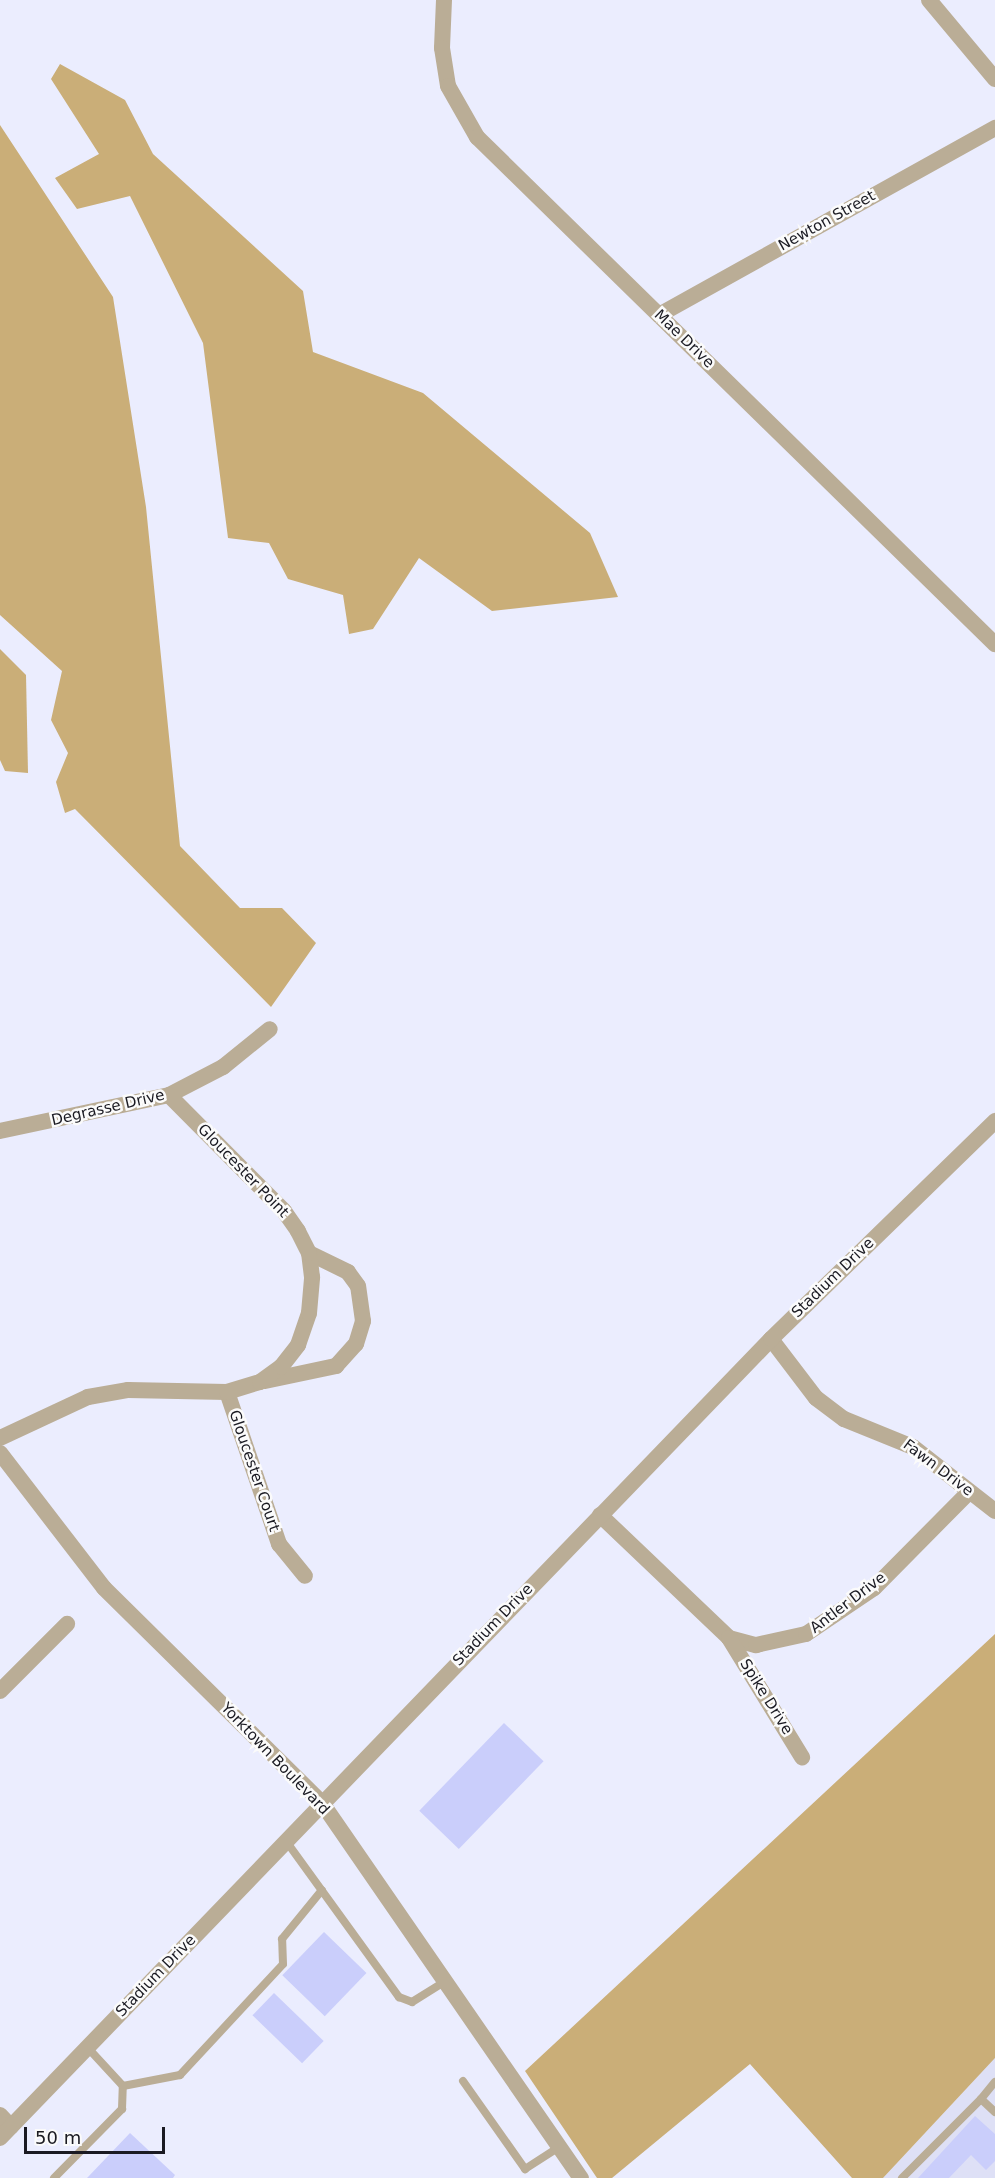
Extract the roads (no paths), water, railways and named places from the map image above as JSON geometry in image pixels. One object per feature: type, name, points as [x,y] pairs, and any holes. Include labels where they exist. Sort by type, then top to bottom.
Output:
[{"type":"street","name":"Mae Drive","points":[[444,0],[444,68],[448,88],[465,121],[659,315],[995,644]]},
{"type":"street","points":[[929,0],[995,79]]},
{"type":"street","name":"Newton Street","points":[[659,315],[995,128]]},
{"type":"street","name":"Degrasse Drive","points":[[0,1131],[168,1095],[223,1067],[270,1029]]},
{"type":"street","name":"Gloucester Point","points":[[168,1095],[284,1211],[309,1252]]},
{"type":"street","name":"Stadium Drive","points":[[4,2127],[87,2047],[771,1339],[995,1121]]},
{"type":"street","points":[[0,1438],[88,1397],[128,1390],[227,1392],[260,1382],[336,1366],[356,1344],[363,1321],[358,1286],[348,1272],[309,1252],[309,1313],[298,1345],[281,1367],[260,1382]]},
{"type":"street","name":"Fawn Drive","points":[[771,1339],[816,1398],[844,1419],[913,1447],[995,1511]]},
{"type":"street","name":"Gloucester Court","points":[[227,1392],[279,1544],[305,1576]]},
{"type":"street","name":"Yorktown Boulevard","points":[[0,1453],[104,1588],[322,1803],[581,2178]]},
{"type":"street","name":"Antler Drive","points":[[729,1638],[756,1645],[807,1635],[874,1588],[969,1492]]},
{"type":"street","points":[[600,1515],[729,1638]]},
{"type":"street","points":[[0,1690],[67,1624]]},
{"type":"street","name":"Spike Drive","points":[[729,1638],[802,1757]]},
{"type":"lane","points":[[286,1841],[399,1997],[412,2002],[445,1981]]},
{"type":"lane","points":[[123,2086],[180,2075],[283,1964],[282,1939],[322,1890]]},
{"type":"lane","points":[[54,2178],[122,2109],[123,2086],[87,2047]]},
{"type":"lane","points":[[463,2081],[525,2169],[560,2147]]},
{"type":"lane","points":[[902,2178],[995,2082]]},
{"type":"lane","points":[[981,2099],[995,2112]]}]
